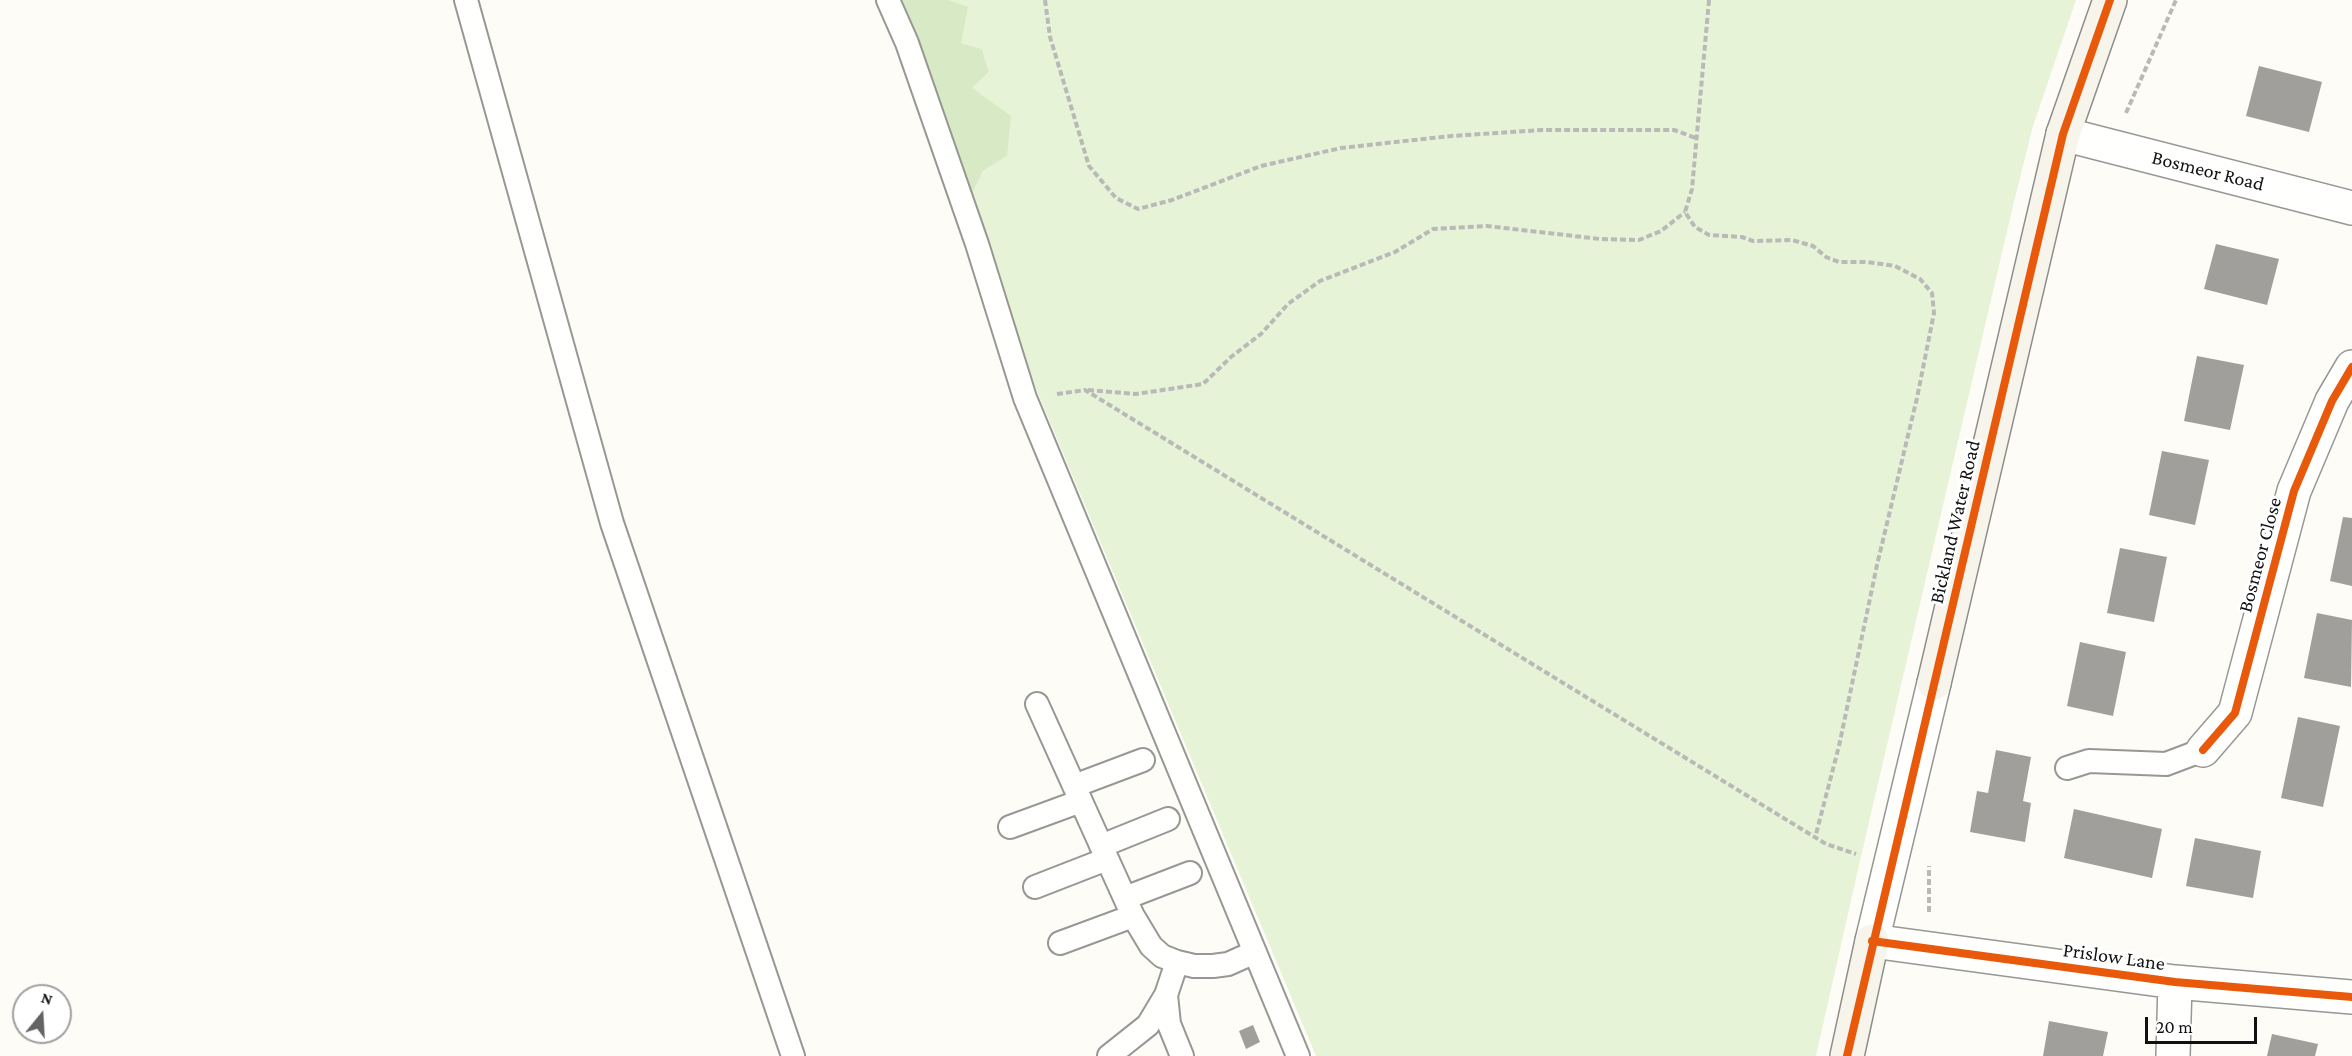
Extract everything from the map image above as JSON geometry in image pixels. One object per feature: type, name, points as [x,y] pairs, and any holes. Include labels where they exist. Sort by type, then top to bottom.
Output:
[{"type":"street","name":"Bickland Water Road","points":[[1847,1056],[1872,941],[2063,134],[2110,0]]},
{"type":"street","name":"Bosmeor Road","points":[[2063,134],[2352,208]]},
{"type":"street","name":"Bosmeor Close","points":[[2203,750],[2235,713],[2294,491],[2331,401],[2352,367]]},
{"type":"street","name":"Prislow Lane","points":[[1872,941],[2175,982],[2352,997]]},
{"type":"street","points":[[2173,1056],[2175,982]]},
{"type":"lane","points":[[466,0],[612,523],[794,1056]]},
{"type":"lane","points":[[888,0],[907,43],[977,244],[1025,398],[1298,1056]]},
{"type":"lane","points":[[1037,704],[1129,907],[1151,946],[1162,956],[1194,966],[1227,964],[1255,952]]},
{"type":"lane","points":[[2067,768],[2089,761],[2166,764],[2203,750]]},
{"type":"lane","points":[[1010,827],[1143,760]]},
{"type":"lane","points":[[1035,887],[1168,819]]},
{"type":"lane","points":[[1060,943],[1190,873]]},
{"type":"lane","points":[[1109,1056],[1148,1025],[1166,995],[1177,962]]},
{"type":"lane","points":[[1166,995],[1169,1024],[1182,1056]]},
{"type":"path","points":[[1045,0],[1050,37],[1089,166],[1116,198],[1138,209],[1172,200],[1261,166],[1341,148],[1451,136],[1542,130],[1674,130],[1696,138]]},
{"type":"path","points":[[1025,398],[1085,390],[1136,394],[1203,384],[1231,357],[1260,334],[1288,304],[1320,281],[1395,252],[1433,229],[1487,226],[1600,239],[1639,240],[1661,231],[1685,212],[1692,189],[1709,0]]},
{"type":"path","points":[[2112,147],[2176,0]]},
{"type":"path","points":[[1685,212],[1695,227],[1709,235],[1742,237],[1753,241],[1792,240],[1813,246],[1826,257],[1839,262],[1867,262],[1895,266],[1920,279],[1932,293],[1934,313],[1917,398],[1877,565],[1839,746],[1815,838]]},
{"type":"path","points":[[1085,390],[1815,838],[1826,844],[1891,865]]},
{"type":"path","points":[[1930,855],[1928,912],[1934,921]]},
{"type":"green space","points":[[898,0],[949,0],[968,7],[961,43],[982,49],[989,72],[972,88],[1011,116],[1007,156],[983,171],[971,196]]},
{"type":"green space","points":[[949,0],[2076,0],[2033,126],[2012,210],[1816,1056],[1316,1056],[1029,372],[971,196],[983,171],[1007,156],[972,88],[989,72],[982,49],[961,43]]},
{"type":"building","points":[[2259,66],[2322,82],[2309,132],[2246,116]]},
{"type":"building","points":[[2216,244],[2279,259],[2267,305],[2204,289]]},
{"type":"building","points":[[2197,356],[2244,365],[2230,430],[2184,421]]},
{"type":"building","points":[[2162,451],[2209,460],[2195,525],[2149,515]]},
{"type":"building","points":[[2343,517],[2352,518],[2352,586],[2330,581]]},
{"type":"building","points":[[2120,548],[2167,557],[2154,622],[2107,613]]},
{"type":"building","points":[[2317,613],[2352,620],[2351,687],[2304,678]]},
{"type":"building","points":[[2080,642],[2126,652],[2113,716],[2067,706]]},
{"type":"building","points":[[2298,717],[2340,726],[2323,807],[2281,798]]},
{"type":"building","points":[[1996,750],[2031,757],[2023,801],[2031,803],[2025,842],[1970,832],[1977,791],[1988,793]]},
{"type":"building","points":[[2074,809],[2162,829],[2152,878],[2064,858]]},
{"type":"building","points":[[2195,838],[2261,851],[2253,898],[2186,886]]},
{"type":"building","points":[[2049,1021],[2108,1032],[2103,1056],[2043,1056]]},
{"type":"building","points":[[1253,1025],[1260,1042],[1246,1049],[1239,1031]]},
{"type":"building","points":[[2272,1034],[2318,1044],[2315,1056],[2267,1056]]},
{"type":"cycle path","points":[[1847,1056],[2063,134],[2110,0]]},
{"type":"cycle path","points":[[2203,750],[2235,713],[2294,491],[2332,401],[2352,367]]},
{"type":"cycle path","points":[[1872,941],[2175,982],[2352,997]]}]
